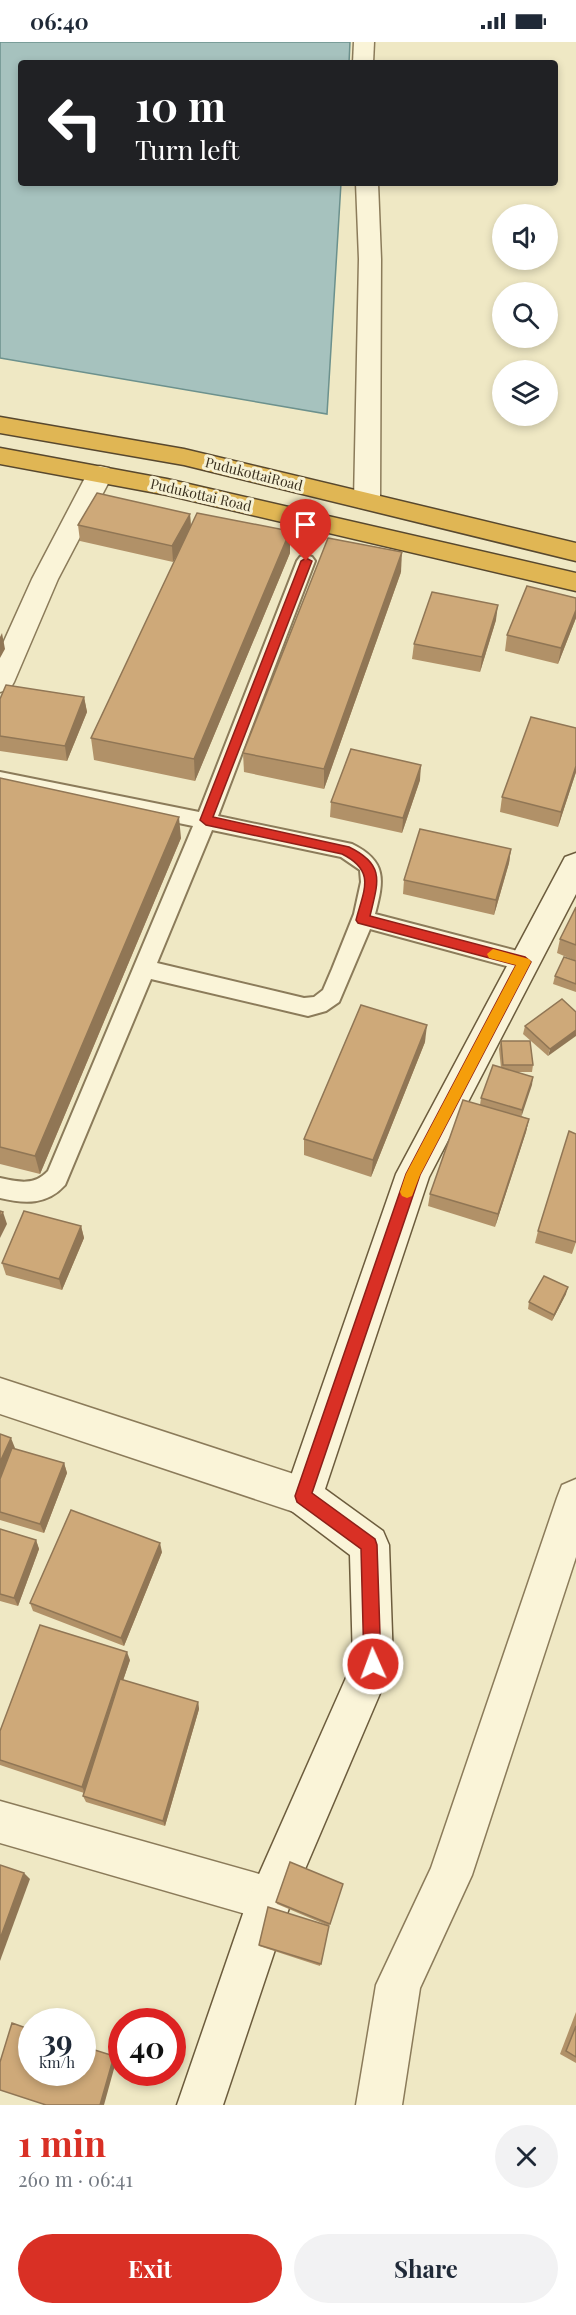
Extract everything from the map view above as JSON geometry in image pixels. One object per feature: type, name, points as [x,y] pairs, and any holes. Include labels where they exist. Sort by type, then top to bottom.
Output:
[{"type":"highway","name":"PudukottaiRoad","points":[[0,424],[184,457],[576,552]]},
{"type":"highway","name":"Pudukottai Road","points":[[0,456],[167,487],[576,582]]},
{"type":"highway","points":[[318,522],[333,493]]},
{"type":"street","points":[[363,60],[364,42]]},
{"type":"street","points":[[367,186],[370,259],[367,501]]},
{"type":"street","points":[[0,682],[45,579],[100,474]]},
{"type":"street","points":[[303,1496],[413,1174],[576,865]]},
{"type":"street","points":[[0,1396],[303,1496],[369,1545],[373,1664],[270,1899],[200,2105]]},
{"type":"street","points":[[380,2105],[398,1985],[450,1875],[576,1498]]},
{"type":"street","points":[[0,1822],[270,1899]]},
{"type":"lane","points":[[0,1188],[35,1193],[49,1188],[57,1178],[206,820],[306,561]]},
{"type":"lane","points":[[0,779],[345,850],[361,858],[370,869],[372,881],[363,920],[331,996],[323,1004],[304,1007],[145,969]]},
{"type":"lane","points":[[363,920],[525,962]]},
{"type":"water","points":[[0,42],[350,42],[349,60],[18,60],[18,186],[341,186],[327,414],[0,358]]},
{"type":"building","points":[[97,493],[190,514],[172,546],[78,525]]},
{"type":"building","points":[[197,513],[290,531],[194,759],[91,738]]},
{"type":"building","points":[[328,538],[402,552],[324,769],[243,753]]},
{"type":"building","points":[[527,586],[576,598],[576,610],[561,648],[507,635]]},
{"type":"building","points":[[432,592],[498,605],[482,657],[414,644]]},
{"type":"building","points":[[6,685],[84,697],[65,746],[0,736],[0,699]]},
{"type":"building","points":[[531,717],[576,728],[576,766],[561,812],[502,797]]},
{"type":"building","points":[[351,749],[421,765],[403,818],[331,802]]},
{"type":"building","points":[[0,778],[179,817],[35,1156],[0,1147]]},
{"type":"building","points":[[420,829],[511,849],[496,900],[404,880]]},
{"type":"building","points":[[576,907],[576,945],[560,939]]},
{"type":"building","points":[[564,957],[576,961],[576,984],[555,976]]},
{"type":"building","points":[[562,999],[576,1012],[576,1030],[550,1049],[525,1026]]},
{"type":"building","points":[[361,1005],[427,1025],[373,1160],[304,1139]]},
{"type":"building","points":[[501,1041],[530,1041],[533,1065],[503,1065]]},
{"type":"building","points":[[493,1065],[533,1077],[522,1110],[481,1098]]},
{"type":"building","points":[[463,1100],[529,1119],[498,1214],[430,1194]]},
{"type":"building","points":[[569,1131],[576,1134],[576,1242],[538,1231]]},
{"type":"building","points":[[24,1211],[81,1226],[59,1279],[2,1263]]},
{"type":"building","points":[[544,1276],[568,1287],[554,1315],[529,1302]]},
{"type":"building","points":[[0,1434],[11,1438],[0,1462]]},
{"type":"building","points":[[12,1448],[64,1463],[40,1524],[0,1512],[0,1479]]},
{"type":"building","points":[[71,1510],[160,1543],[121,1638],[30,1603]]},
{"type":"building","points":[[0,1529],[36,1540],[14,1598],[0,1594]]},
{"type":"building","points":[[40,1625],[127,1652],[82,1787],[0,1760],[0,1731]]},
{"type":"building","points":[[120,1679],[198,1702],[163,1821],[83,1796]]},
{"type":"building","points":[[290,1862],[343,1884],[330,1924],[276,1902]]},
{"type":"building","points":[[0,1865],[24,1873],[0,1939]]},
{"type":"building","points":[[268,1907],[329,1926],[321,1964],[259,1945]]},
{"type":"building","points":[[12,2023],[18,2025],[18,2086],[96,2086],[96,2050],[108,2054],[108,2077],[100,2105],[46,2105],[0,2090],[0,2062]]},
{"type":"building","points":[[576,2026],[576,2057],[566,2051]]},
{"type":"slow traffic","points":[[407,1192],[413,1174],[525,962],[493,954]]},
{"type":"route","points":[[306,561],[206,820],[345,850],[361,858],[370,869],[372,881],[363,920],[525,962],[413,1174],[303,1496],[369,1545],[373,1664]]}]
